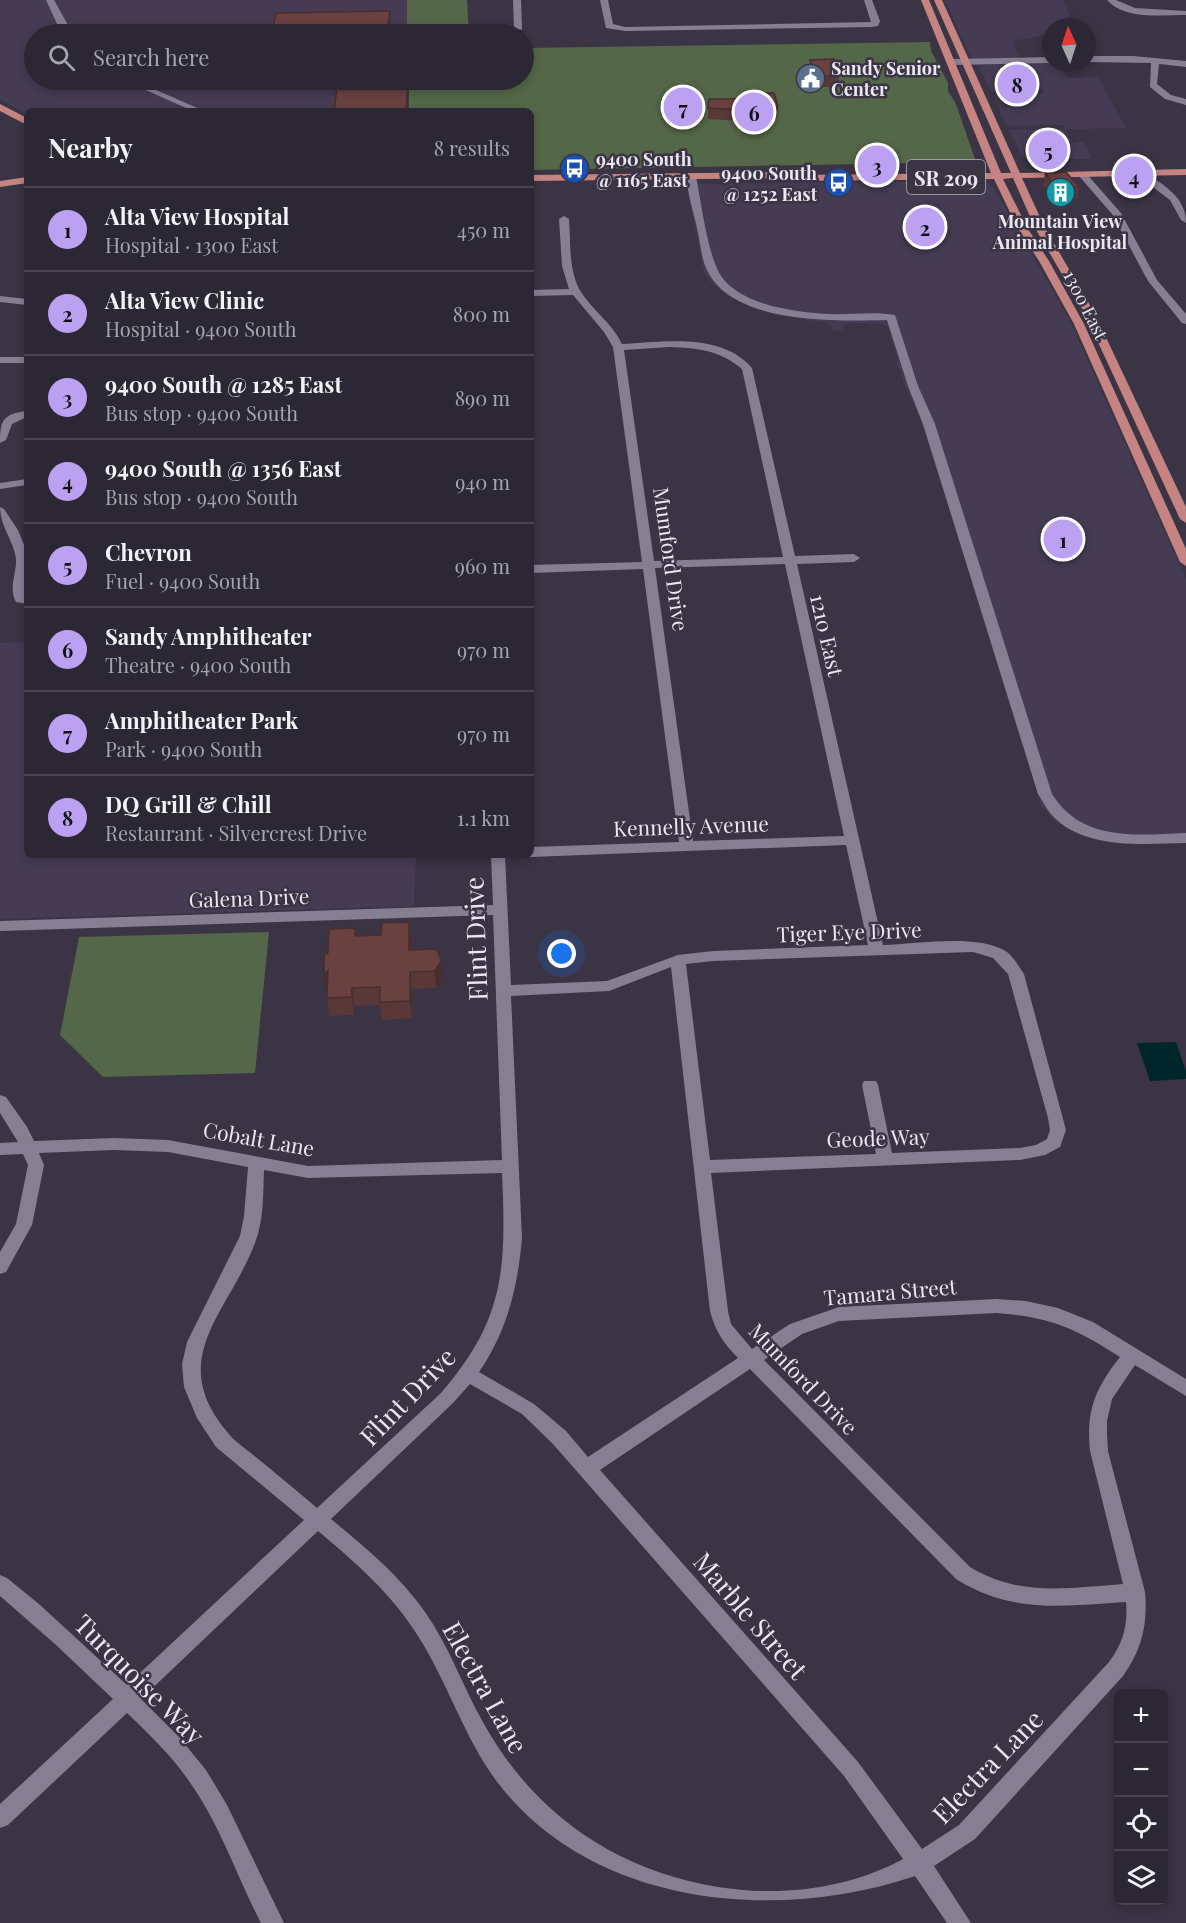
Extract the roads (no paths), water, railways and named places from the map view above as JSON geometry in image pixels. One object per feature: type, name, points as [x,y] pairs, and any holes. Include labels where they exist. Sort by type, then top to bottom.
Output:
[{"type":"main road","name":"1300 East","points":[[925,0],[996,172],[1023,229],[1044,261],[1079,324],[1186,562]]},
{"type":"main road","name":"1300 East","points":[[938,0],[1040,228],[1089,312],[1186,519]]},
{"type":"main road","points":[[0,107],[24,120]]},
{"type":"main road","name":"SR 209","points":[[534,178],[782,175],[798,178],[1186,164]]},
{"type":"main road","name":"SR 209","points":[[1015,171],[1082,174],[1186,172]]},
{"type":"main road","points":[[0,184],[24,180]]},
{"type":"main road","points":[[0,190],[24,187]]},
{"type":"street","points":[[50,0],[61,24]]},
{"type":"street","points":[[517,0],[518,24]]},
{"type":"street","points":[[604,0],[611,28],[871,25],[876,21],[868,0]]},
{"type":"street","points":[[1111,0],[1120,9],[1186,13]]},
{"type":"street","points":[[1096,59],[1186,64]]},
{"type":"street","points":[[951,62],[1042,60]]},
{"type":"street","points":[[1155,61],[1153,85],[1168,97],[1186,102]]},
{"type":"street","points":[[150,90],[192,108]]},
{"type":"street","points":[[1140,173],[1174,198],[1186,220]]},
{"type":"street","points":[[1082,174],[1116,213],[1157,286],[1186,321]]},
{"type":"street","points":[[691,176],[711,268],[717,278],[734,293],[755,304],[793,313],[840,318],[891,317],[913,386],[935,443],[1048,800],[1056,812],[1070,822],[1096,834],[1135,839],[1186,838]]},
{"type":"street","points":[[534,293],[576,292],[570,275],[564,219]]},
{"type":"street","name":"Mumford Drive","points":[[576,292],[608,327],[618,347],[687,846]]},
{"type":"street","points":[[0,299],[24,302]]},
{"type":"street","name":"1210 East","points":[[618,347],[682,345],[712,348],[732,356],[747,368],[878,951]]},
{"type":"street","points":[[0,360],[24,360]]},
{"type":"street","points":[[0,440],[4,425],[10,417],[24,415]]},
{"type":"street","points":[[0,486],[24,482]]},
{"type":"street","points":[[0,511],[10,526],[21,552],[22,565],[18,594],[24,600]]},
{"type":"street","points":[[534,569],[854,558]]},
{"type":"street","name":"Kennelly Avenue","points":[[534,852],[853,840]]},
{"type":"street","name":"Flint Drive","points":[[0,1818],[319,1520],[469,1375],[486,1345],[507,1291],[513,1238],[498,858]]},
{"type":"street","name":"Galena Drive","points":[[0,926],[500,910]]},
{"type":"street","name":"Tiger Eye Drive","points":[[503,991],[609,986],[655,966],[678,960],[713,956],[973,947],[1002,954],[1011,964],[1016,975],[1056,1118],[1058,1130],[1054,1143]]},
{"type":"street","name":"Mumford Drive","points":[[678,960],[719,1311],[727,1333],[963,1573],[977,1584],[1012,1596],[1135,1592]]},
{"type":"street","points":[[870,1084],[885,1160]]},
{"type":"street","points":[[0,1101],[28,1147],[36,1165],[28,1208],[16,1243],[0,1268]]},
{"type":"street","name":"Geode Way","points":[[702,1167],[1020,1154],[1039,1151],[1054,1143]]},
{"type":"street","name":"Cobalt Lane","points":[[0,1149],[114,1144],[168,1146],[308,1172],[510,1166]]},
{"type":"street","name":"Electra Lane","points":[[256,1164],[249,1235],[195,1341],[191,1362],[191,1383],[197,1403],[208,1423],[223,1441],[368,1561],[410,1609],[430,1637],[483,1744],[507,1778],[536,1810],[594,1856],[636,1877],[683,1892],[738,1902],[796,1901],[840,1894],[883,1881],[967,1832],[1116,1669],[1126,1655],[1135,1635],[1137,1614],[1135,1592],[1096,1431],[1102,1396],[1133,1354]]},
{"type":"street","name":"Tamara Street","points":[[586,1469],[796,1329],[839,1314],[996,1306],[1026,1308],[1058,1315],[1087,1327],[1186,1388]]},
{"type":"street","name":"Marble Street","points":[[469,1375],[528,1409],[559,1437],[851,1769],[960,1923]]},
{"type":"street","name":"Turquoise Way","points":[[0,1584],[165,1734],[199,1778],[230,1832],[256,1895],[273,1923]]},
{"type":"place","name":"Sandy Senior Center","points":[[810,78]]},
{"type":"place","name":"DQ Grill & Chill","points":[[1017,84]]},
{"type":"place","name":"Amphitheater Park","points":[[683,107]]},
{"type":"place","name":"Sandy Amphitheater","points":[[754,112]]},
{"type":"place","name":"Chevron","points":[[1048,150]]},
{"type":"place","name":"9400 South @ 1285 East","points":[[877,165]]},
{"type":"place","name":"9400 South @ 1165 East","points":[[575,169]]},
{"type":"place","name":"9400 South @ 1356 East","points":[[1134,176]]},
{"type":"place","name":"9400 South @ 1252 East","points":[[838,183]]},
{"type":"place","name":"Mountain View Animal Hospital","points":[[1060,192]]},
{"type":"place","name":"Alta View Clinic","points":[[925,227]]},
{"type":"place","name":"Alta View Hospital","points":[[1063,539]]}]
